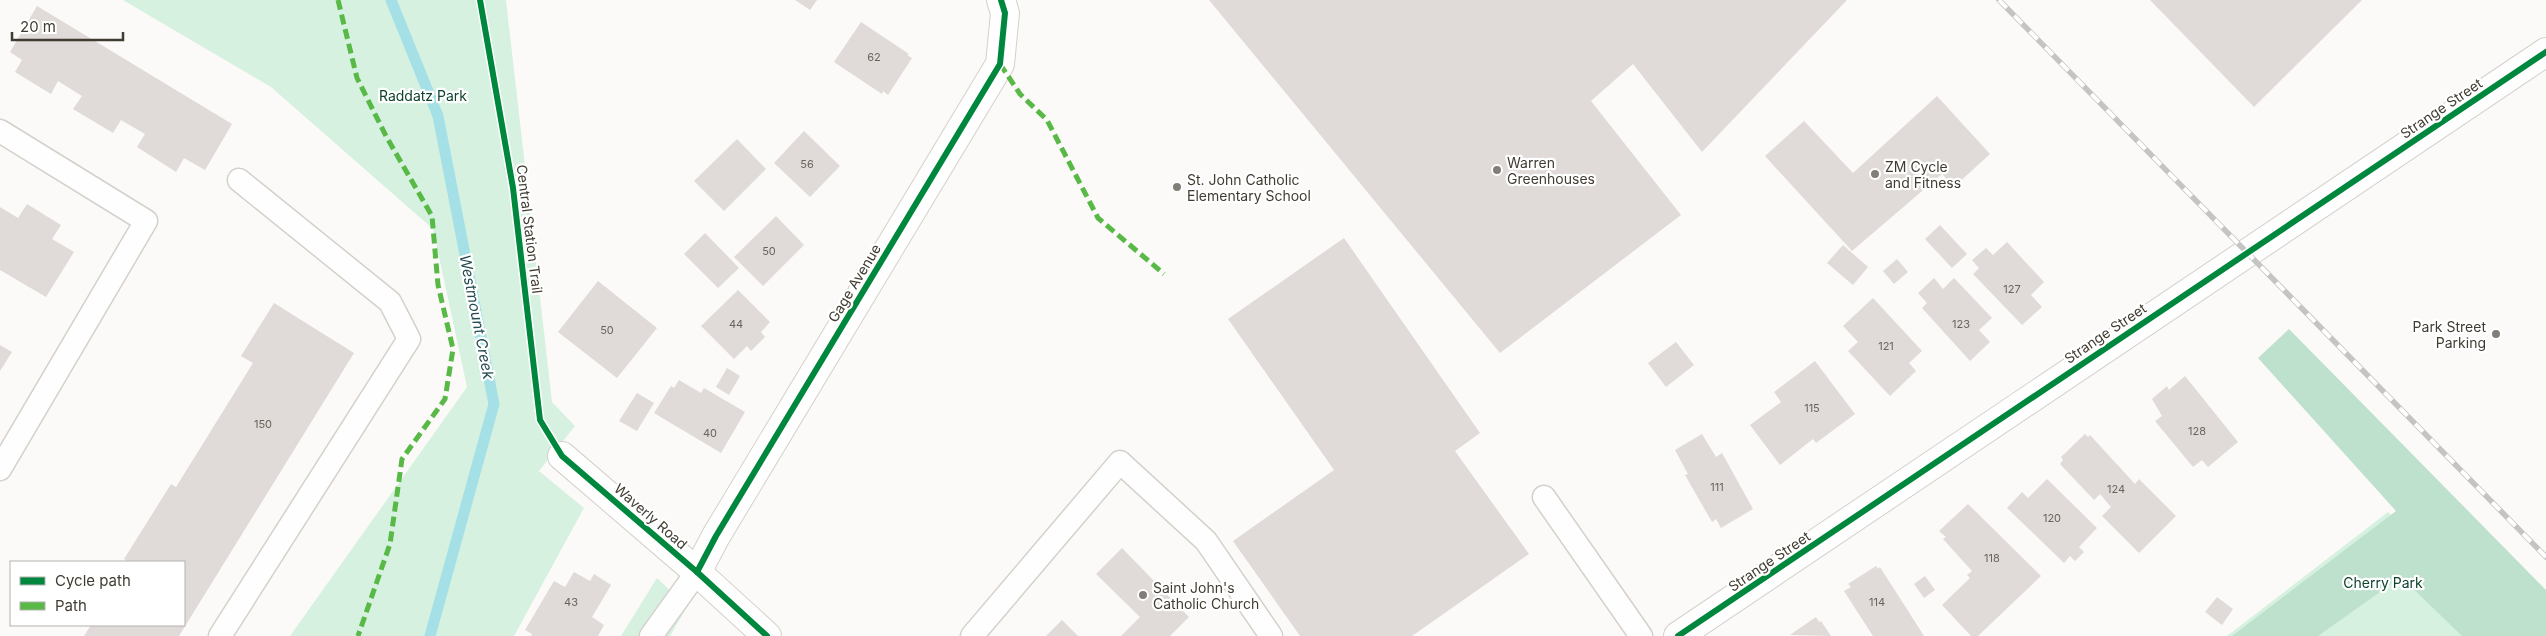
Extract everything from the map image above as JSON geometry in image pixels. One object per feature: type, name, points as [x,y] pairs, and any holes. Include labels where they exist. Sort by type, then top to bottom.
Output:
[{"type":"street","name":"Gage Avenue","points":[[697,572],[721,528],[1000,64],[1006,13],[1001,0]]},
{"type":"street","name":"Strange Street","points":[[1678,636],[2546,52]]},
{"type":"street","name":"Waverly Road","points":[[562,456],[697,572],[767,636]]},
{"type":"lane","points":[[0,131],[146,221],[0,469]]},
{"type":"lane","points":[[220,636],[408,339],[390,302],[239,180]]},
{"type":"lane","points":[[972,636],[1120,462],[1206,541],[1271,636]]},
{"type":"lane","points":[[1544,497],[1641,636]]},
{"type":"lane","name":"Gage Avenue","points":[[651,636],[697,572]]},
{"type":"green space","name":"Raddatz Park","points":[[123,0],[506,0],[552,402],[575,426],[539,471],[584,508],[514,636],[290,636],[467,387],[433,229],[271,87]]},
{"type":"green space","points":[[2289,329],[2546,590],[2546,636],[2462,636],[2401,577],[2318,636],[2232,636],[2396,511],[2258,358]]},
{"type":"green space","name":"Cherry Park","points":[[2388,512],[2511,636],[2227,636]]},
{"type":"green space","points":[[657,578],[687,607],[670,636],[621,636]]},
{"type":"building","points":[[795,0],[817,0],[810,10]]},
{"type":"building","name":"Warren Greenhouses","points":[[1209,0],[1847,0],[1702,152],[1633,64],[1591,101],[1681,215],[1500,353]]},
{"type":"building","points":[[2150,0],[2362,0],[2254,107]]},
{"type":"building","points":[[37,6],[232,124],[205,170],[184,158],[176,172],[137,147],[145,134],[121,120],[113,133],[73,109],[82,96],[58,81],[51,94],[15,72],[22,60],[10,52]]},
{"type":"building","points":[[861,22],[909,54],[907,55],[912,58],[888,95],[883,91],[882,94],[834,62]]},
{"type":"building","name":"ZM Cycle and Fitness","points":[[1937,96],[1990,154],[1954,187],[1942,174],[1852,251],[1765,156],[1804,121],[1853,173]]},
{"type":"building","points":[[804,131],[840,166],[810,197],[774,163]]},
{"type":"building","points":[[737,139],[766,169],[724,211],[694,181]]},
{"type":"building","points":[[27,204],[61,225],[52,239],[74,252],[46,297],[0,270],[0,207],[18,218]]},
{"type":"building","points":[[776,216],[804,245],[763,286],[734,257]]},
{"type":"building","points":[[1940,225],[1967,254],[1952,268],[1925,239]]},
{"type":"building","points":[[705,233],[739,268],[718,288],[684,254]]},
{"type":"building","points":[[1344,238],[1480,433],[1455,451],[1529,554],[1412,636],[1300,636],[1233,541],[1334,470],[1228,319]]},
{"type":"building","points":[[2007,242],[2044,282],[2031,295],[2042,307],[2022,325],[1973,274],[1979,268],[1972,260],[1986,248],[1993,255]]},
{"type":"building","points":[[1843,245],[1868,267],[1853,285],[1827,263]]},
{"type":"building","points":[[1897,259],[1908,272],[1894,284],[1883,271]]},
{"type":"building","points":[[1934,278],[1943,289],[1954,278],[1992,318],[1979,330],[1990,342],[1970,361],[1922,308],[1927,303],[1918,293]]},
{"type":"building","points":[[598,281],[657,328],[617,378],[558,332]]},
{"type":"building","points":[[738,290],[770,322],[761,332],[765,337],[751,351],[747,346],[734,359],[701,326]]},
{"type":"building","points":[[1873,298],[1922,351],[1909,363],[1916,371],[1890,396],[1848,351],[1858,342],[1843,326]]},
{"type":"building","points":[[274,303],[354,353],[179,636],[84,636],[90,626],[185,626],[185,561],[127,561],[124,559],[171,484],[176,487],[253,363],[241,356]]},
{"type":"building","points":[[1676,342],[1694,365],[1666,387],[1648,363]]},
{"type":"building","points":[[0,345],[12,352],[0,371]]},
{"type":"building","points":[[1815,361],[1855,414],[1816,443],[1813,439],[1780,465],[1750,425],[1781,402],[1774,392]]},
{"type":"building","points":[[727,368],[740,376],[729,395],[716,387]]},
{"type":"building","points":[[2185,376],[2238,442],[2208,467],[2202,460],[2193,467],[2155,421],[2162,416],[2152,399],[2167,386],[2169,390]]},
{"type":"building","points":[[679,380],[701,393],[704,388],[745,412],[721,453],[654,413],[671,386],[674,388]]},
{"type":"building","points":[[637,393],[654,403],[637,431],[619,421]]},
{"type":"building","points":[[1702,434],[1716,457],[1722,453],[1753,509],[1721,528],[1716,519],[1712,522],[1685,475],[1688,474],[1675,450]]},
{"type":"building","points":[[2085,434],[2088,437],[2090,435],[2135,484],[2139,479],[2176,516],[2139,553],[2102,516],[2111,507],[2100,494],[2094,500],[2060,464],[2063,460],[2061,457]]},
{"type":"building","points":[[2047,479],[2097,528],[2079,547],[2084,552],[2075,561],[2070,556],[2064,563],[2007,508],[2022,492],[2028,498]]},
{"type":"building","points":[[1968,504],[2041,576],[1978,636],[1971,636],[1942,605],[1970,578],[1967,575],[1972,571],[1943,539],[1946,537],[1939,531]]},
{"type":"building","name":"Saint John's Catholic Church","points":[[1122,548],[1189,617],[1170,636],[1121,636],[1140,617],[1096,574]]},
{"type":"building","points":[[1876,566],[1878,569],[1880,567],[1924,636],[1873,636],[1844,591],[1851,587],[1848,584]]},
{"type":"building","points":[[574,572],[590,581],[594,574],[611,585],[592,617],[604,625],[598,636],[531,636],[532,634],[525,630],[554,581],[565,587]]},
{"type":"building","points":[[1925,576],[1935,590],[1924,598],[1914,584]]},
{"type":"building","points":[[2217,597],[2233,609],[2222,625],[2205,612]]},
{"type":"building","points":[[1816,617],[1831,636],[1790,635]]},
{"type":"building","points":[[1062,620],[1078,636],[1046,636]]},
{"type":"waterway","name":"Westmount Creek","points":[[391,0],[438,116],[494,404],[430,636]]},
{"type":"railway","points":[[1999,0],[2546,557]]},
{"type":"marked path","points":[[338,0],[357,78],[386,136],[432,216],[438,285],[453,349],[445,399],[402,459],[390,544],[358,636]]},
{"type":"marked path","points":[[1000,64],[1020,94],[1047,120],[1098,218],[1164,274]]},
{"type":"cycle path","name":"Central Station Trail","points":[[480,0],[513,188],[540,420],[562,456],[697,572],[767,636]]},
{"type":"cycle path","points":[[697,572],[716,536],[1000,64],[1005,13],[1001,0]]},
{"type":"cycle path","points":[[1678,636],[2546,52]]},
{"type":"place","name":"Warren Greenhouses","points":[[1497,170]]},
{"type":"place","name":"ZM Cycle and Fitness","points":[[1875,174]]},
{"type":"place","name":"St. John Catholic Elementary School","points":[[1177,187]]},
{"type":"place","name":"Park Street Parking","points":[[2496,334]]},
{"type":"place","name":"Saint John's Catholic Church","points":[[1143,595]]}]
